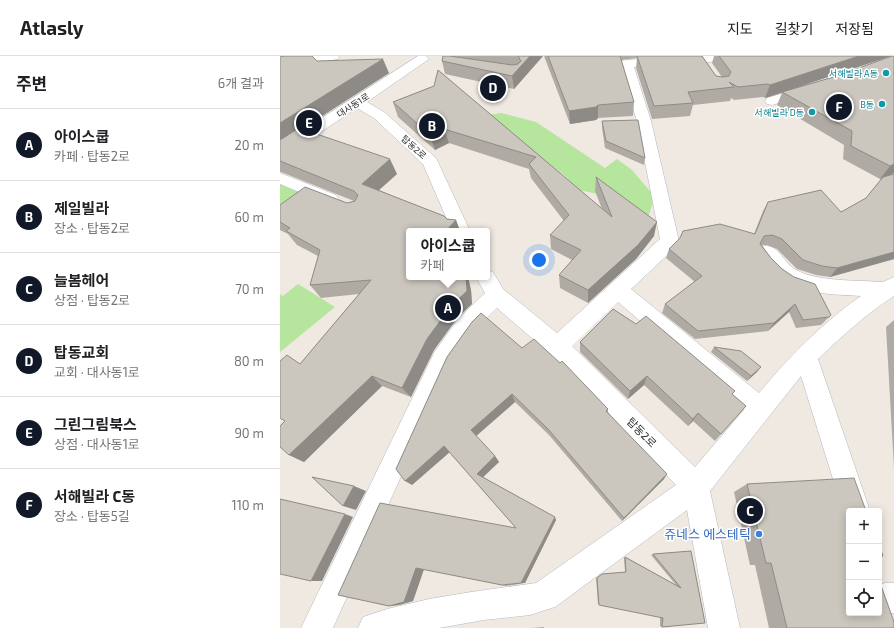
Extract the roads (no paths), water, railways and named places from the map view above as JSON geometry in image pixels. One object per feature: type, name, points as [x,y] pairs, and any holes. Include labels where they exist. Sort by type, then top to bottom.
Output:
[{"type":"street","points":[[280,64],[333,56]]},
{"type":"street","points":[[557,346],[670,241],[637,121],[626,64],[704,64],[736,56]]},
{"type":"street","points":[[423,57],[439,62]]},
{"type":"street","name":"대사동1로","points":[[284,144],[357,102],[423,57]]},
{"type":"street","points":[[772,101],[817,88]]},
{"type":"street","name":"탑동2로","points":[[357,102],[379,115],[430,162],[460,228]]},
{"type":"street","points":[[280,178],[342,204]]},
{"type":"street","points":[[767,252],[787,275],[810,285],[890,287]]},
{"type":"street","points":[[317,628],[423,398],[443,358],[491,286]]},
{"type":"street","name":"탑동2로","points":[[491,286],[557,346],[696,487]]},
{"type":"street","points":[[374,628],[395,621],[485,605],[529,602],[544,596],[696,487],[793,368],[830,333],[890,287]]},
{"type":"street","points":[[618,290],[759,408]]},
{"type":"street","points":[[806,356],[855,508]]},
{"type":"street","points":[[696,487],[724,628]]},
{"type":"street","points":[[886,592],[894,626]]},
{"type":"place","name":"서해빌라 A동","points":[[886,73]]},
{"type":"place","name":"탑동교회","points":[[493,88]]},
{"type":"place","name":"B동","points":[[882,104]]},
{"type":"place","name":"서해빌라 C동","points":[[839,107]]},
{"type":"place","name":"서해빌라 D동","points":[[812,112]]},
{"type":"place","name":"그린그림북스","points":[[309,123]]},
{"type":"place","name":"제일빌라","points":[[432,126]]},
{"type":"place","name":"아이스쿱","points":[[448,308]]},
{"type":"place","name":"늘봄헤어","points":[[750,511]]},
{"type":"place","name":"쥬네스 에스테틱","points":[[759,534]]}]
